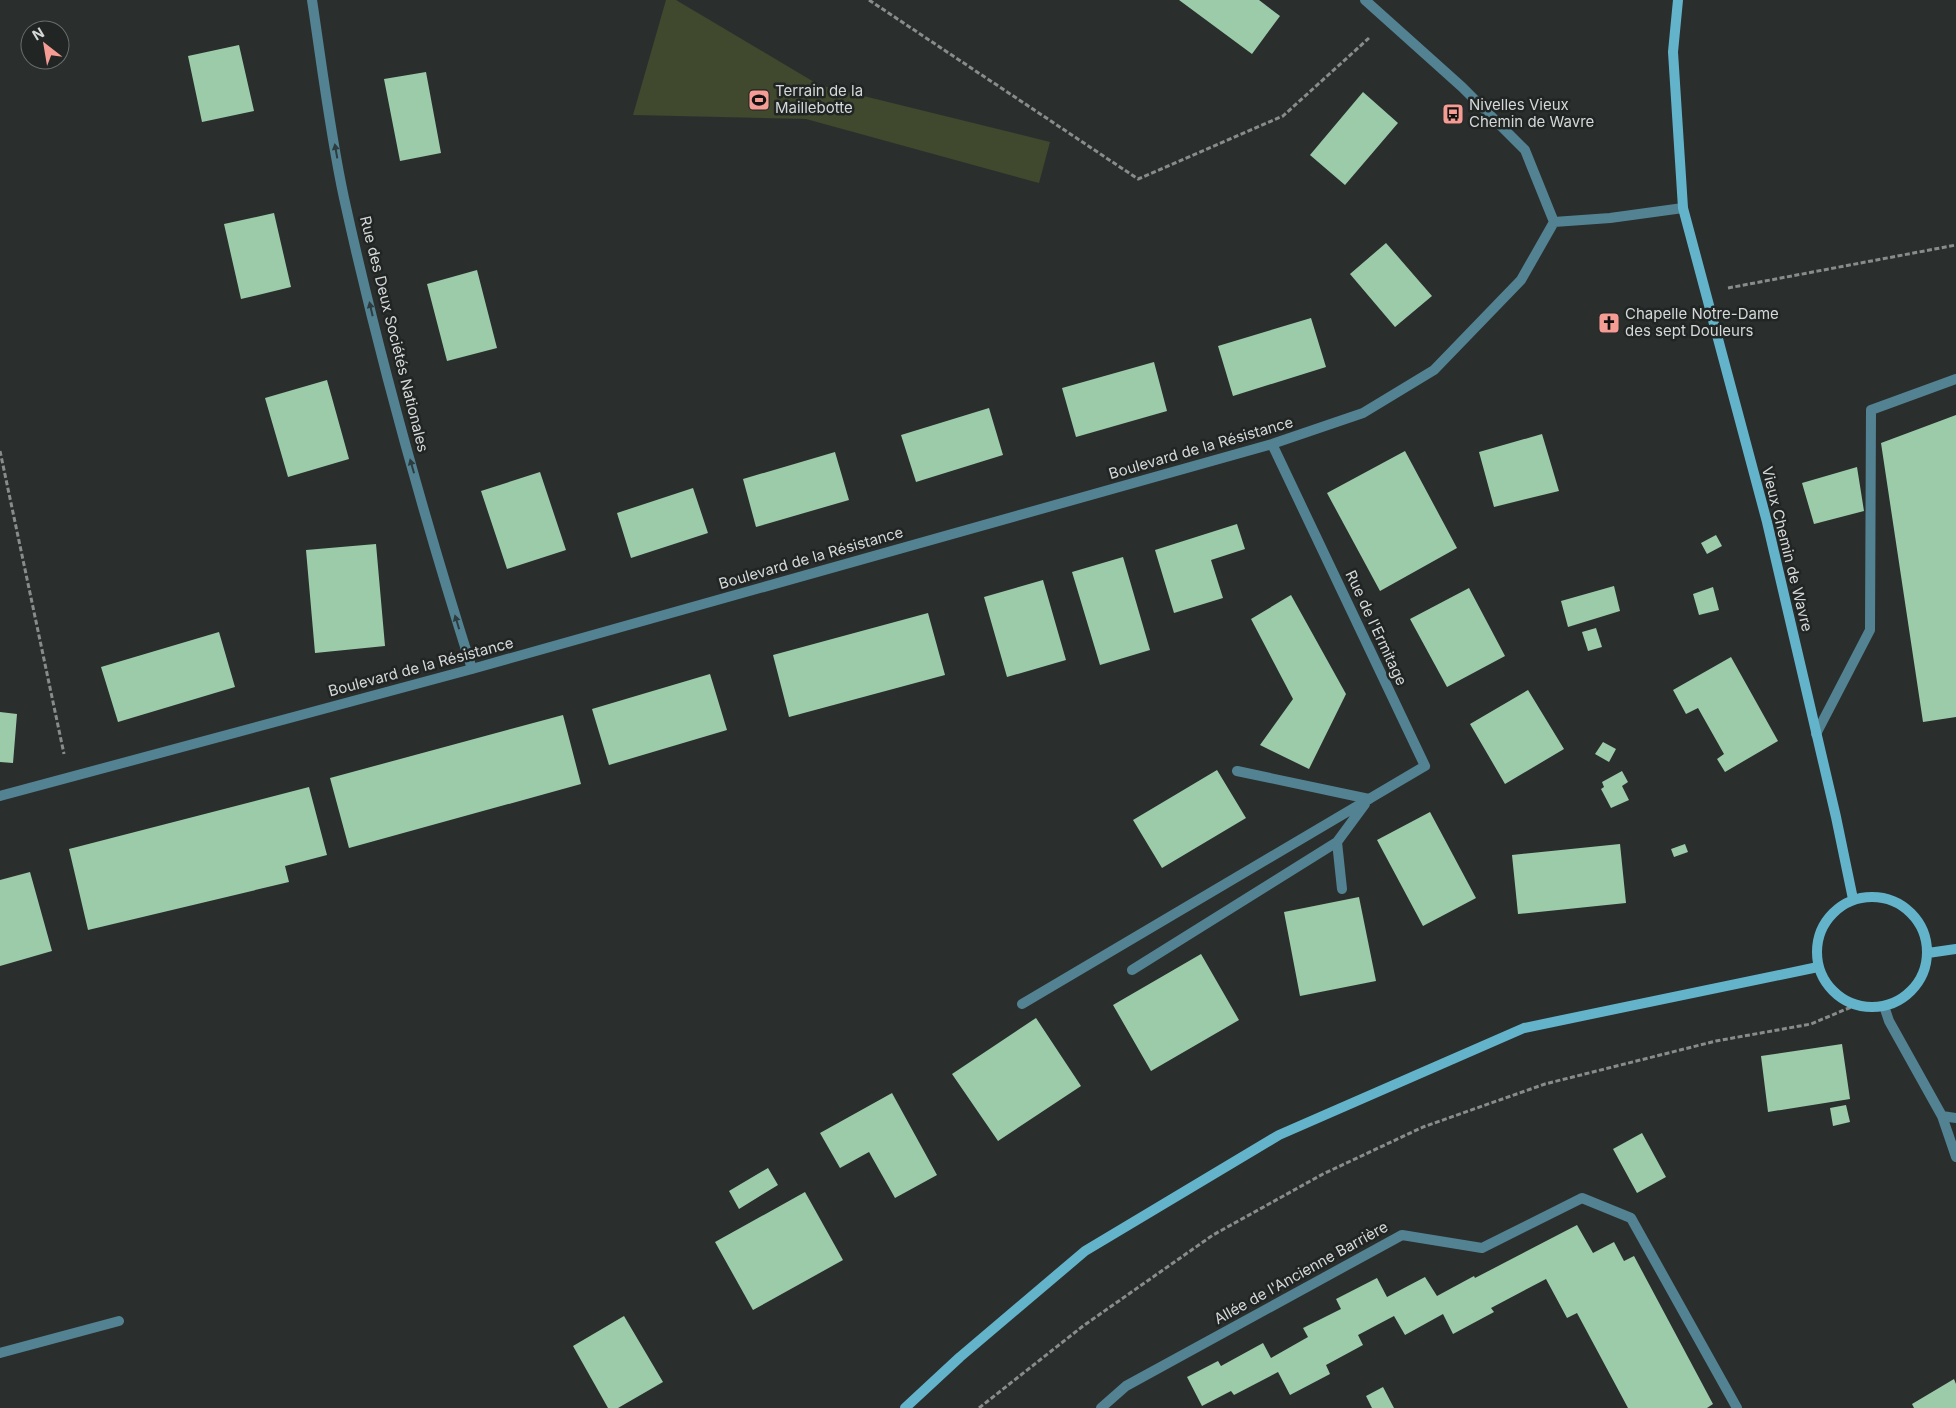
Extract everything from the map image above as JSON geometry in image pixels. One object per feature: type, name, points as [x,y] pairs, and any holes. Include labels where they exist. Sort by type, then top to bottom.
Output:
[{"type":"main road","points":[[1678,0],[1673,52],[1683,208]]},
{"type":"main road","name":"Vieux Chemin de Wavre","points":[[1683,208],[1767,522],[1836,817],[1853,899]]},
{"type":"main road","points":[[1880,897],[1905,907],[1922,927],[1928,953],[1922,977],[1906,996],[1884,1006],[1856,1005],[1832,991],[1818,967],[1818,939],[1830,914],[1853,899],[1880,897]]},
{"type":"main road","points":[[1928,953],[1956,949]]},
{"type":"main road","points":[[905,1408],[960,1357],[1085,1251],[1279,1136],[1524,1028],[1818,967]]},
{"type":"street","name":"Rue des Deux Sociétés Nationales","points":[[312,0],[325,89],[344,196],[382,359],[431,536],[472,669]]},
{"type":"street","points":[[1365,0],[1462,87],[1525,150],[1554,222],[1610,218],[1683,208]]},
{"type":"street","name":"Boulevard de la Résistance","points":[[0,796],[472,669],[1272,444],[1363,413],[1434,370],[1521,280],[1554,222]]},
{"type":"street","points":[[1816,734],[1870,630],[1871,410],[1956,379]]},
{"type":"street","name":"Rue de l'Ermitage","points":[[1272,444],[1425,766],[1369,799]]},
{"type":"street","points":[[1237,771],[1369,799]]},
{"type":"street","points":[[1132,970],[1337,842],[1369,799]]},
{"type":"street","points":[[1022,1004],[1369,799]]},
{"type":"street","points":[[1337,842],[1342,889]]},
{"type":"street","points":[[1884,1006],[1889,1021],[1942,1116],[1956,1157]]},
{"type":"street","points":[[1942,1116],[1956,1118]]},
{"type":"street","name":"Allée de l'Ancienne Barrière","points":[[1101,1408],[1126,1386],[1402,1235],[1482,1248],[1582,1198],[1631,1218],[1737,1408]]},
{"type":"street","points":[[0,1353],[119,1321]]},
{"type":"path","points":[[869,0],[1138,179],[1283,116],[1388,20]]},
{"type":"path","points":[[1706,292],[1956,245]]},
{"type":"path","points":[[0,451],[69,778]]},
{"type":"path","points":[[979,1408],[1083,1326],[1213,1235],[1323,1174],[1423,1127],[1545,1084],[1716,1041],[1811,1024],[1856,1005]]},
{"type":"green space","name":"Terrain de la Maillebotte","points":[[666,0],[676,0],[819,85],[1050,142],[1039,183],[806,119],[633,115]]},
{"type":"building","points":[[1179,0],[1259,0],[1280,16],[1252,54]]},
{"type":"building","points":[[239,45],[254,111],[202,122],[188,56]]},
{"type":"building","points":[[426,72],[441,153],[400,161],[384,79]]},
{"type":"building","points":[[1363,92],[1398,123],[1345,185],[1310,155]]},
{"type":"building","points":[[274,213],[291,287],[241,299],[224,224]]},
{"type":"building","points":[[1386,243],[1432,296],[1395,327],[1350,274]]},
{"type":"building","points":[[477,270],[497,348],[447,361],[427,284]]},
{"type":"building","points":[[1311,318],[1326,367],[1233,396],[1218,346]]},
{"type":"building","points":[[1154,362],[1167,411],[1076,437],[1062,388]]},
{"type":"building","points":[[327,380],[349,459],[288,477],[265,398]]},
{"type":"building","points":[[989,408],[1003,455],[916,482],[901,435]]},
{"type":"building","points":[[1956,415],[1956,717],[1923,722],[1881,443]]},
{"type":"building","points":[[1542,434],[1559,491],[1494,507],[1479,452]]},
{"type":"building","points":[[1405,451],[1457,548],[1380,591],[1327,493]]},
{"type":"building","points":[[835,452],[849,500],[756,527],[743,479]]},
{"type":"building","points":[[1857,467],[1864,511],[1814,524],[1802,483]]},
{"type":"building","points":[[540,472],[566,550],[507,569],[481,491]]},
{"type":"building","points":[[693,488],[708,533],[631,558],[617,513]]},
{"type":"building","points":[[1237,524],[1245,549],[1211,560],[1223,598],[1174,613],[1155,550]]},
{"type":"building","points":[[1716,535],[1722,546],[1707,554],[1701,543]]},
{"type":"building","points":[[376,544],[385,646],[315,653],[306,550]]},
{"type":"building","points":[[1123,557],[1150,650],[1100,665],[1072,572]]},
{"type":"building","points":[[1043,580],[1066,660],[1007,677],[984,597]]},
{"type":"building","points":[[1614,586],[1620,611],[1568,627],[1561,601]]},
{"type":"building","points":[[1713,587],[1719,610],[1699,615],[1693,594]]},
{"type":"building","points":[[1469,588],[1505,656],[1447,687],[1410,619]]},
{"type":"building","points":[[1291,595],[1346,694],[1309,769],[1260,745],[1293,699],[1251,619]]},
{"type":"building","points":[[928,613],[945,675],[789,717],[773,655]]},
{"type":"building","points":[[1596,628],[1602,647],[1588,651],[1582,632]]},
{"type":"building","points":[[219,632],[235,687],[118,722],[101,667]]},
{"type":"building","points":[[1731,657],[1778,741],[1725,772],[1717,759],[1724,754],[1698,708],[1686,714],[1673,690]]},
{"type":"building","points":[[710,674],[727,730],[609,765],[592,709]]},
{"type":"building","points":[[1528,690],[1564,749],[1505,784],[1470,724]]},
{"type":"building","points":[[0,712],[17,714],[13,763],[0,762]]},
{"type":"building","points":[[563,715],[581,784],[349,848],[330,778]]},
{"type":"building","points":[[1603,742],[1616,749],[1609,762],[1595,754]]},
{"type":"building","points":[[1217,770],[1246,818],[1162,868],[1133,820]]},
{"type":"building","points":[[1622,771],[1628,782],[1622,786],[1629,800],[1611,808],[1601,789],[1604,787],[1602,782]]},
{"type":"building","points":[[309,787],[327,855],[285,866],[289,882],[88,930],[69,849]]},
{"type":"building","points":[[1430,812],[1476,898],[1423,926],[1377,840]]},
{"type":"building","points":[[1620,844],[1626,903],[1518,914],[1512,855]]},
{"type":"building","points":[[1685,844],[1688,852],[1674,857],[1671,849]]},
{"type":"building","points":[[30,872],[52,951],[0,966],[0,880]]},
{"type":"building","points":[[1359,897],[1376,981],[1300,996],[1284,912]]},
{"type":"building","points":[[1201,954],[1239,1020],[1151,1071],[1113,1005]]},
{"type":"building","points":[[1036,1018],[1081,1086],[998,1141],[952,1074]]},
{"type":"building","points":[[1842,1044],[1850,1099],[1768,1112],[1761,1056]]},
{"type":"building","points":[[892,1093],[937,1175],[895,1198],[869,1152],[840,1168],[820,1133]]},
{"type":"building","points":[[1846,1105],[1850,1122],[1833,1126],[1830,1108]]},
{"type":"building","points":[[1642,1133],[1666,1177],[1637,1193],[1613,1149]]},
{"type":"building","points":[[768,1168],[778,1185],[739,1209],[729,1191]]},
{"type":"building","points":[[805,1192],[843,1260],[753,1310],[715,1242]]},
{"type":"building","points":[[1577,1225],[1593,1253],[1614,1242],[1624,1261],[1634,1256],[1713,1404],[1707,1408],[1628,1408],[1577,1313],[1567,1318],[1546,1279],[1491,1308],[1494,1312],[1453,1334],[1443,1314],[1405,1335],[1394,1316],[1358,1335],[1363,1345],[1326,1365],[1330,1374],[1290,1395],[1278,1372],[1234,1395],[1231,1391],[1202,1406],[1187,1377],[1218,1361],[1221,1366],[1263,1343],[1271,1358],[1308,1337],[1303,1328],[1341,1309],[1336,1299],[1377,1278],[1387,1297],[1425,1277],[1437,1296]]},
{"type":"building","points":[[624,1316],[663,1382],[618,1408],[608,1408],[573,1346]]},
{"type":"building","points":[[1954,1379],[1956,1384],[1956,1408],[1914,1408],[1912,1404]]},
{"type":"building","points":[[1383,1387],[1394,1408],[1372,1408],[1366,1396]]},
{"type":"place","name":"Terrain de la Maillebotte","points":[[759,100]]},
{"type":"place","name":"Nivelles Vieux Chemin de Wavre","points":[[1453,114]]},
{"type":"place","name":"Chapelle Notre-Dame des sept Douleurs","points":[[1609,323]]}]
